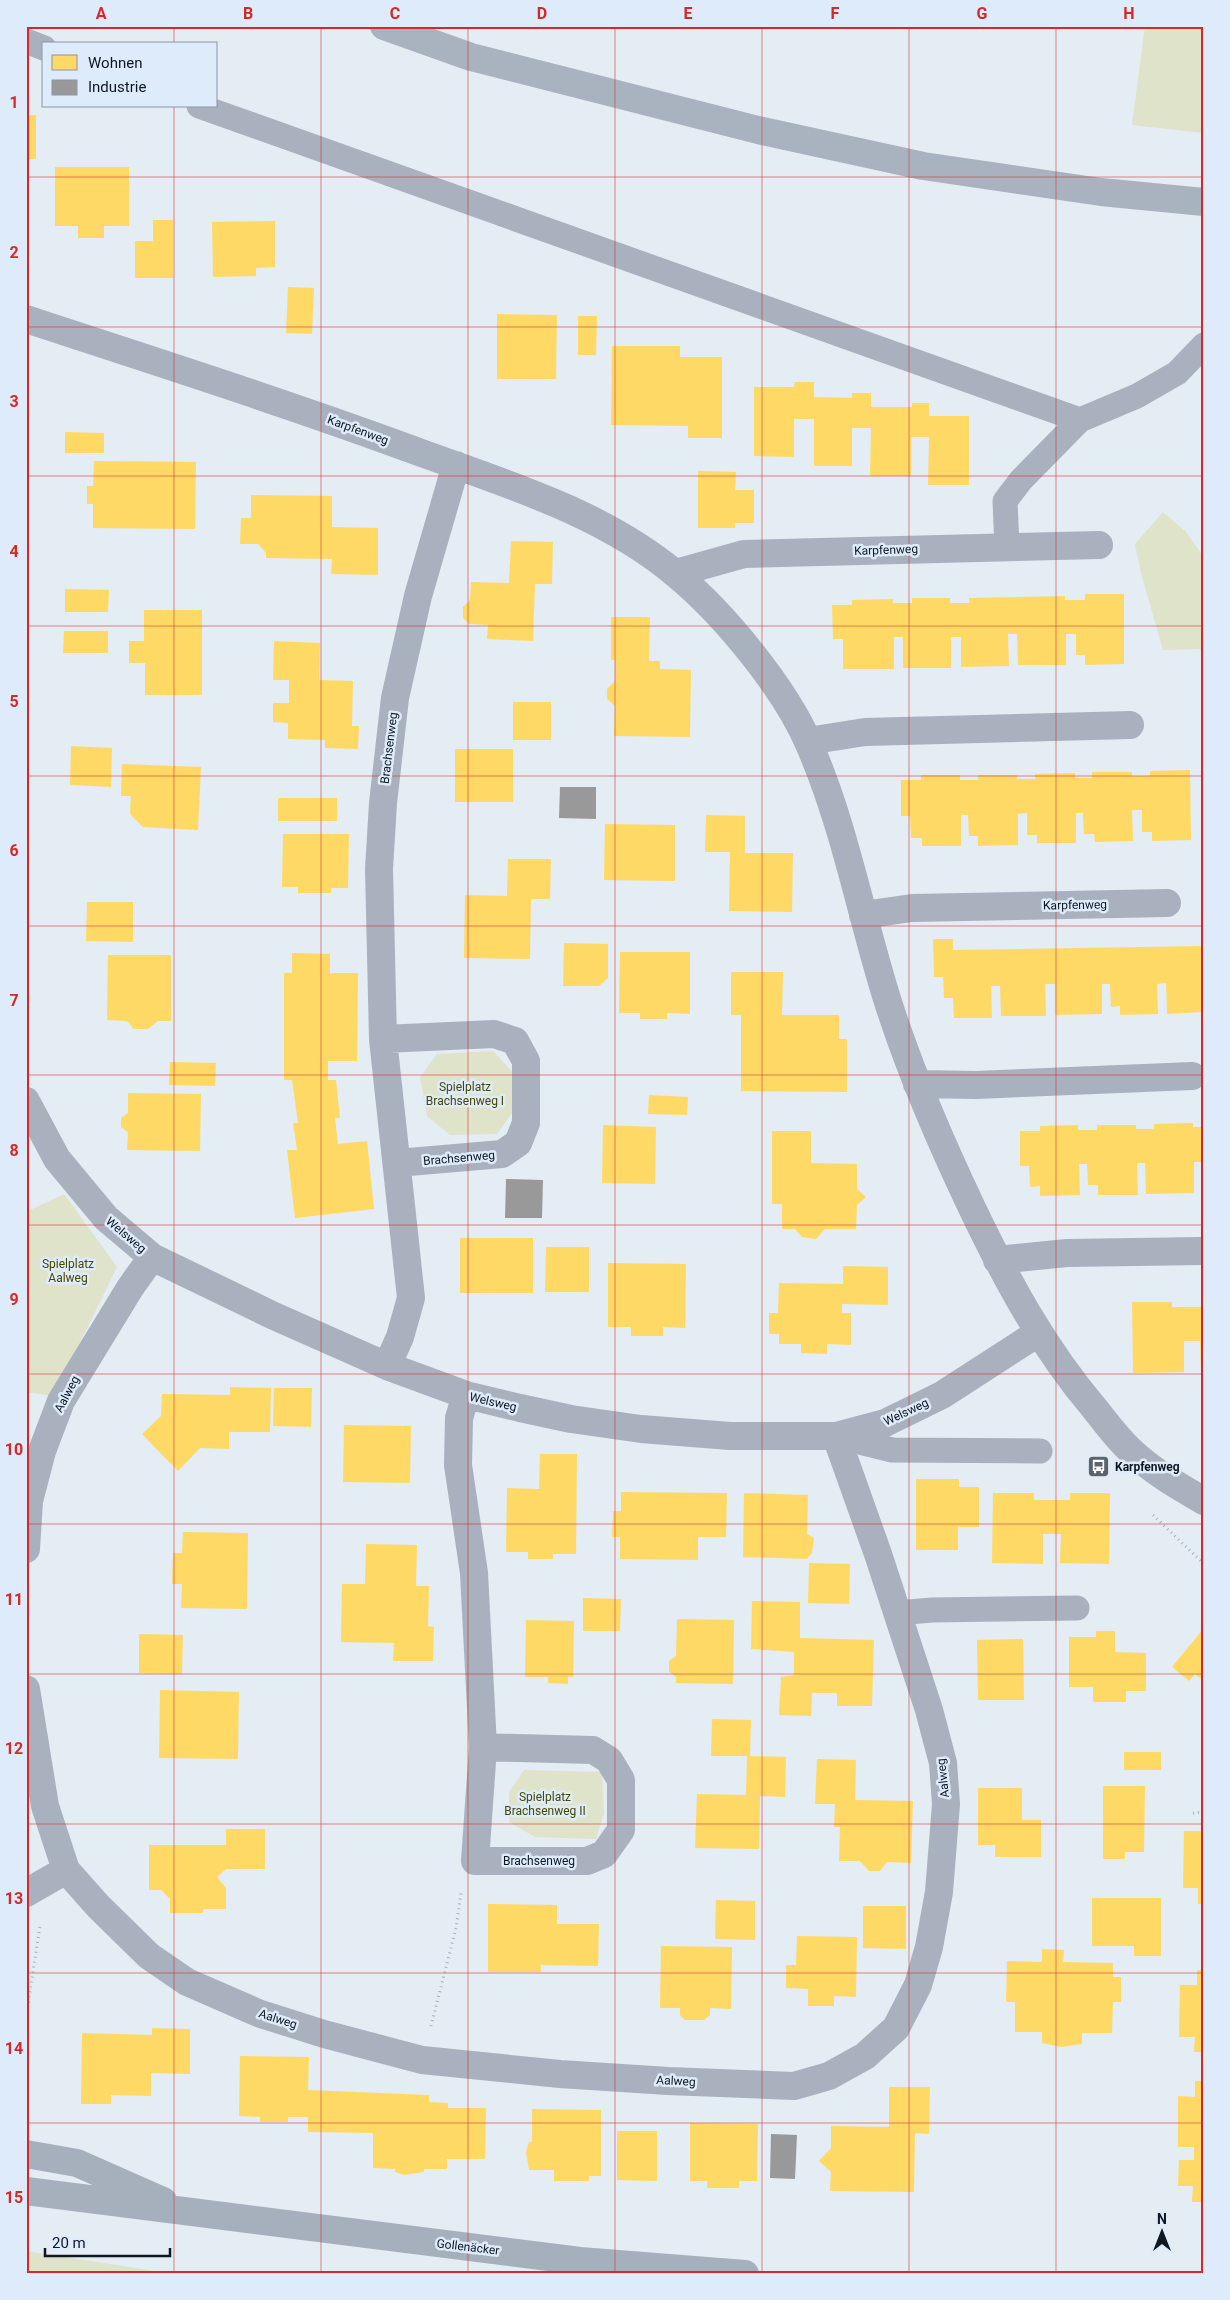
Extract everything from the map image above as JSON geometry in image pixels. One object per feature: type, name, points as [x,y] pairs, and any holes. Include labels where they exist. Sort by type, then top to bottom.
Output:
[{"type":"main road","points":[[384,26],[471,57],[758,130],[923,166],[1101,192],[1204,202]]},
{"type":"street","name":"Karpfenweg","points":[[27,322],[270,398],[456,465],[575,512],[634,544],[676,573],[710,605],[740,639],[776,686],[808,741],[830,801],[888,1001],[917,1084],[952,1167],[997,1260],[1038,1333],[1072,1383],[1127,1448],[1158,1473],[1204,1501]]},
{"type":"street","name":"Brachsenweg","points":[[388,1366],[400,1337],[411,1298],[383,1038],[379,869],[383,803],[395,698],[418,596],[456,465]]},
{"type":"street","name":"Karpfenweg","points":[[676,573],[744,554],[1099,545]]},
{"type":"street","points":[[808,741],[865,732],[1130,725]]},
{"type":"street","name":"Karpfenweg","points":[[863,915],[912,908],[1167,903]]},
{"type":"street","name":"Brachsenweg","points":[[383,1038],[494,1034],[515,1041],[526,1061],[526,1123],[518,1143],[502,1154],[397,1163]]},
{"type":"street","points":[[917,1084],[976,1085],[1192,1076]]},
{"type":"street","name":"Welsweg","points":[[27,1103],[58,1159],[106,1218],[152,1257],[274,1316],[388,1366],[466,1395],[571,1419],[641,1429],[730,1436],[836,1436],[885,1423],[942,1395],[1038,1333]]},
{"type":"street","points":[[997,1260],[1067,1253],[1202,1251]]},
{"type":"street","name":"Aalweg","points":[[26,1548],[29,1501],[42,1451],[61,1401],[130,1288],[152,1257]]},
{"type":"street","points":[[466,1395],[459,1418],[458,1465],[474,1573],[483,1747],[476,1861]]},
{"type":"street","name":"Aalweg","points":[[26,1689],[44,1806],[66,1870],[98,1906],[149,1956],[187,1982],[266,2015],[324,2034],[422,2060],[560,2074],[794,2086],[829,2076],[865,2056],[896,2028],[918,1985],[929,1947],[939,1892],[946,1804],[943,1763],[929,1710],[878,1554],[836,1436]]},
{"type":"street","name":"Brachsenweg","points":[[476,1861],[587,1861],[604,1854],[621,1830],[621,1780],[609,1760],[593,1750],[483,1747]]},
{"type":"street","points":[[31,1905],[66,1870]]},
{"type":"street","name":"Gollenäcker","points":[[26,2154],[77,2163],[192,2213]]},
{"type":"street","name":"Gollenäcker","points":[[26,2191],[580,2260],[745,2274]]},
{"type":"lane","points":[[26,41],[42,47]]},
{"type":"lane","points":[[205,108],[1080,420]]},
{"type":"lane","points":[[1007,547],[1005,501],[1021,480],[1080,420],[1137,396],[1177,373],[1204,344]]},
{"type":"lane","points":[[836,1436],[892,1450],[1040,1451]]},
{"type":"lane","points":[[897,1613],[932,1610],[1077,1608]]},
{"type":"path","points":[[1193,1813],[1204,1812]]},
{"type":"path","points":[[422,2060],[456,1928],[462,1887],[476,1861]]},
{"type":"path","points":[[26,2017],[40,1925],[31,1905]]},
{"type":"green space","points":[[1145,26],[1204,26],[1204,133],[1132,125]]},
{"type":"green space","points":[[1163,512],[1186,532],[1204,558],[1204,649],[1163,650],[1141,573],[1135,544]]},
{"type":"green space","name":"Spielplatz Brachsenweg I","points":[[493,1051],[515,1075],[517,1106],[497,1134],[450,1135],[427,1116],[420,1077],[437,1054]]},
{"type":"green space","name":"Spielplatz Aalweg","points":[[64,1194],[117,1267],[54,1396],[26,1392],[26,1212]]},
{"type":"green space","name":"Spielplatz Brachsenweg II","points":[[524,1770],[602,1772],[604,1813],[596,1839],[535,1837],[509,1822],[509,1792]]},
{"type":"green space","points":[[26,2251],[174,2274],[26,2274]]},
{"type":"building: Wohnen","points":[[26,115],[36,115],[36,159],[26,159]]},
{"type":"building: Wohnen","points":[[55,167],[129,167],[129,226],[104,226],[104,238],[78,238],[78,226],[55,226]]},
{"type":"building: Wohnen","points":[[153,220],[173,220],[173,278],[135,278],[135,241],[153,241]]},
{"type":"building: Wohnen","points":[[275,221],[275,267],[256,268],[256,276],[213,277],[212,222]]},
{"type":"building: Wohnen","points":[[288,287],[314,288],[312,334],[286,333]]},
{"type":"building: Wohnen","points":[[497,314],[557,315],[556,379],[497,379]]},
{"type":"building: Wohnen","points":[[578,316],[597,316],[596,355],[578,355]]},
{"type":"building: Wohnen","points":[[612,346],[680,346],[680,357],[722,357],[722,438],[688,438],[688,426],[611,425]]},
{"type":"building: Wohnen","points":[[795,382],[814,382],[814,397],[852,398],[852,393],[871,393],[871,407],[912,407],[912,403],[929,403],[929,416],[969,416],[969,485],[928,485],[929,437],[911,437],[911,476],[870,476],[871,428],[852,428],[852,466],[814,466],[814,419],[794,419],[794,457],[754,456],[754,387],[794,387]]},
{"type":"building: Wohnen","points":[[65,432],[104,433],[104,453],[65,453]]},
{"type":"building: Wohnen","points":[[94,461],[196,462],[195,529],[93,528],[93,504],[87,504],[87,486],[93,486]]},
{"type":"building: Wohnen","points":[[698,471],[736,472],[735,490],[754,490],[754,523],[735,523],[735,528],[698,528]]},
{"type":"building: Wohnen","points":[[251,495],[332,496],[332,527],[378,528],[378,575],[331,574],[332,559],[266,558],[266,553],[258,544],[240,544],[241,518],[251,518]]},
{"type":"building: Wohnen","points":[[511,541],[553,542],[552,584],[535,584],[533,641],[487,639],[488,625],[469,624],[463,618],[463,607],[470,600],[471,582],[509,583]]},
{"type":"building: Wohnen","points":[[65,589],[109,590],[108,612],[65,612]]},
{"type":"building: Wohnen","points":[[1085,594],[1124,594],[1124,664],[1085,665],[1085,655],[1076,655],[1076,634],[1066,634],[1066,665],[1018,665],[1017,634],[1008,634],[1009,666],[961,667],[961,637],[951,637],[951,668],[903,668],[903,637],[894,637],[894,669],[843,669],[843,639],[833,639],[832,605],[852,605],[852,600],[893,599],[893,603],[912,603],[912,598],[950,598],[950,603],[969,603],[969,598],[1065,596],[1065,600],[1085,600]]},
{"type":"building: Wohnen","points":[[144,610],[202,610],[202,695],[145,695],[145,663],[129,663],[129,641],[144,641]]},
{"type":"building: Wohnen","points":[[611,617],[650,617],[649,661],[660,661],[660,669],[691,670],[690,737],[614,736],[615,706],[607,699],[607,689],[615,681],[615,660],[611,660]]},
{"type":"building: Wohnen","points":[[64,631],[108,631],[108,653],[63,653]]},
{"type":"building: Wohnen","points":[[274,641],[320,643],[319,680],[353,681],[352,726],[359,726],[358,749],[325,748],[325,740],[288,739],[288,723],[273,722],[273,703],[289,703],[289,680],[273,680]]},
{"type":"building: Wohnen","points":[[513,702],[551,702],[551,740],[513,740]]},
{"type":"building: Wohnen","points":[[71,746],[112,748],[111,787],[70,785]]},
{"type":"building: Wohnen","points":[[455,749],[513,749],[513,802],[455,802]]},
{"type":"building: Wohnen","points":[[122,764],[201,767],[198,830],[143,827],[130,814],[131,796],[121,796]]},
{"type":"building: Wohnen","points":[[1190,770],[1191,840],[1152,841],[1152,832],[1142,832],[1142,810],[1132,810],[1133,841],[1095,842],[1094,834],[1084,834],[1083,813],[1076,813],[1076,843],[1037,843],[1037,835],[1027,835],[1027,813],[1018,814],[1018,845],[978,846],[978,836],[969,836],[968,815],[961,815],[961,846],[922,846],[922,838],[911,838],[910,816],[901,816],[901,780],[921,780],[921,775],[960,775],[960,780],[978,780],[978,775],[1017,775],[1017,779],[1035,779],[1035,774],[1075,773],[1075,778],[1092,778],[1092,772],[1132,772],[1132,776],[1150,776],[1150,771]]},
{"type":"building: Wohnen","points":[[278,798],[337,798],[337,821],[278,821]]},
{"type":"building: Wohnen","points":[[706,815],[745,816],[745,853],[793,853],[792,912],[729,911],[730,852],[705,852]]},
{"type":"building: Wohnen","points":[[605,824],[675,825],[675,881],[604,880]]},
{"type":"building: Wohnen","points":[[283,834],[349,834],[348,888],[331,888],[331,893],[298,893],[298,887],[282,887]]},
{"type":"building: Wohnen","points":[[508,859],[551,859],[550,899],[531,899],[530,959],[464,958],[465,895],[507,896]]},
{"type":"building: Wohnen","points":[[87,902],[133,902],[133,942],[86,941]]},
{"type":"building: Wohnen","points":[[933,939],[953,939],[953,950],[1204,946],[1204,1012],[1167,1014],[1166,983],[1157,984],[1158,1014],[1120,1015],[1120,1006],[1111,1007],[1110,984],[1102,984],[1102,1014],[1055,1015],[1055,984],[1045,984],[1046,1016],[1001,1016],[1000,986],[991,986],[992,1018],[954,1018],[953,998],[944,998],[943,977],[934,977]]},
{"type":"building: Wohnen","points":[[564,943],[608,944],[608,978],[599,986],[563,986]]},
{"type":"building: Wohnen","points":[[620,952],[690,952],[690,1014],[667,1013],[667,1019],[640,1019],[640,1013],[619,1013]]},
{"type":"building: Wohnen","points":[[292,953],[330,954],[330,973],[358,973],[357,1061],[328,1061],[328,1080],[336,1080],[340,1118],[335,1118],[338,1144],[367,1141],[374,1209],[295,1218],[287,1150],[297,1150],[293,1123],[298,1123],[292,1080],[284,1080],[284,973],[292,973]]},
{"type":"building: Wohnen","points":[[108,955],[171,955],[171,1021],[158,1021],[148,1029],[134,1029],[127,1021],[107,1020]]},
{"type":"building: Wohnen","points":[[731,972],[783,972],[782,1015],[839,1015],[839,1039],[847,1039],[847,1092],[741,1091],[741,1015],[731,1015]]},
{"type":"building: Wohnen","points":[[170,1062],[216,1063],[215,1086],[169,1085]]},
{"type":"building: Wohnen","points":[[128,1093],[201,1094],[200,1151],[127,1150],[128,1132],[121,1127],[121,1118],[128,1113]]},
{"type":"building: Wohnen","points":[[649,1095],[688,1097],[687,1115],[648,1114]]},
{"type":"building: Wohnen","points":[[1193,1123],[1193,1127],[1204,1127],[1204,1162],[1194,1162],[1194,1193],[1146,1194],[1145,1163],[1137,1163],[1138,1195],[1098,1195],[1098,1185],[1088,1185],[1087,1164],[1079,1164],[1080,1195],[1040,1196],[1040,1186],[1030,1187],[1029,1166],[1020,1166],[1020,1131],[1040,1131],[1040,1126],[1078,1125],[1078,1130],[1097,1130],[1097,1125],[1136,1125],[1136,1129],[1154,1129],[1154,1124]]},
{"type":"building: Wohnen","points":[[603,1125],[656,1127],[655,1184],[602,1183]]},
{"type":"building: Wohnen","points":[[772,1131],[811,1131],[811,1163],[857,1164],[857,1189],[866,1197],[857,1205],[856,1229],[825,1229],[816,1239],[802,1237],[795,1229],[782,1229],[782,1204],[772,1204]]},
{"type":"building: Wohnen","points":[[460,1238],[533,1238],[533,1293],[460,1293]]},
{"type":"building: Wohnen","points":[[546,1247],[589,1247],[589,1292],[545,1292]]},
{"type":"building: Wohnen","points":[[608,1263],[686,1264],[685,1328],[663,1327],[663,1336],[631,1336],[631,1327],[608,1327]]},
{"type":"building: Wohnen","points":[[843,1266],[888,1267],[888,1305],[842,1304],[842,1313],[851,1313],[851,1345],[827,1344],[827,1354],[801,1353],[801,1344],[779,1344],[779,1334],[769,1334],[769,1313],[778,1313],[779,1283],[843,1284]]},
{"type":"building: Wohnen","points":[[1132,1302],[1172,1302],[1172,1307],[1204,1307],[1204,1371],[1201,1371],[1200,1341],[1184,1341],[1184,1372],[1133,1373]]},
{"type":"building: Wohnen","points":[[230,1387],[271,1388],[270,1432],[229,1432],[229,1449],[200,1448],[178,1471],[142,1434],[161,1416],[162,1394],[230,1395]]},
{"type":"building: Wohnen","points":[[274,1388],[312,1388],[311,1427],[273,1426]]},
{"type":"building: Wohnen","points":[[344,1425],[411,1426],[410,1483],[343,1482]]},
{"type":"building: Wohnen","points":[[540,1454],[577,1454],[576,1554],[553,1554],[553,1559],[528,1559],[528,1552],[506,1552],[507,1488],[539,1489]]},
{"type":"building: Wohnen","points":[[916,1479],[959,1479],[959,1487],[979,1487],[979,1527],[958,1527],[958,1550],[916,1550]]},
{"type":"building: Wohnen","points":[[621,1492],[727,1493],[726,1537],[698,1537],[698,1560],[620,1559],[620,1537],[612,1537],[613,1511],[621,1511]]},
{"type":"building: Wohnen","points":[[744,1493],[808,1495],[807,1534],[814,1538],[812,1553],[807,1559],[743,1557]]},
{"type":"building: Wohnen","points":[[993,1493],[1034,1493],[1034,1500],[1070,1500],[1070,1493],[1110,1493],[1109,1564],[1060,1563],[1061,1534],[1043,1534],[1043,1564],[992,1563]]},
{"type":"building: Wohnen","points":[[183,1532],[248,1533],[247,1609],[181,1608],[182,1584],[172,1584],[173,1553],[182,1553]]},
{"type":"building: Wohnen","points":[[366,1544],[417,1545],[416,1586],[429,1586],[428,1626],[434,1627],[433,1661],[393,1661],[394,1643],[341,1642],[342,1584],[365,1584]]},
{"type":"building: Wohnen","points":[[809,1563],[850,1564],[849,1604],[808,1603]]},
{"type":"building: Wohnen","points":[[583,1598],[621,1599],[620,1631],[583,1631]]},
{"type":"building: Wohnen","points":[[752,1601],[800,1602],[800,1638],[874,1640],[872,1706],[837,1706],[837,1693],[812,1693],[811,1716],[779,1715],[781,1677],[794,1675],[794,1652],[751,1649]]},
{"type":"building: Wohnen","points":[[677,1619],[734,1620],[733,1684],[676,1683],[676,1677],[669,1671],[669,1661],[676,1656]]},
{"type":"building: Wohnen","points":[[526,1620],[574,1621],[573,1677],[568,1677],[568,1684],[548,1683],[548,1677],[525,1677]]},
{"type":"building: Wohnen","points":[[1204,1628],[1204,1681],[1195,1674],[1189,1681],[1172,1667]]},
{"type":"building: Wohnen","points":[[1096,1631],[1115,1631],[1115,1652],[1146,1653],[1146,1691],[1126,1691],[1126,1702],[1093,1702],[1093,1687],[1069,1687],[1069,1637],[1096,1637]]},
{"type":"building: Wohnen","points":[[139,1634],[183,1635],[182,1674],[139,1673]]},
{"type":"building: Wohnen","points":[[1023,1639],[1024,1700],[978,1700],[977,1640]]},
{"type":"building: Wohnen","points":[[160,1690],[239,1692],[238,1759],[159,1758]]},
{"type":"building: Wohnen","points":[[712,1719],[751,1720],[750,1756],[786,1757],[785,1797],[760,1796],[759,1849],[695,1848],[697,1794],[746,1795],[747,1756],[711,1756]]},
{"type":"building: Wohnen","points":[[1124,1752],[1161,1752],[1161,1770],[1124,1770]]},
{"type":"building: Wohnen","points":[[817,1759],[856,1760],[855,1800],[913,1801],[911,1863],[887,1862],[880,1871],[869,1871],[860,1861],[839,1861],[840,1827],[834,1827],[835,1804],[815,1804]]},
{"type":"building: Wohnen","points":[[1103,1786],[1145,1786],[1144,1852],[1125,1852],[1125,1859],[1103,1859]]},
{"type":"building: Wohnen","points":[[978,1788],[1022,1788],[1022,1820],[1041,1820],[1041,1857],[995,1857],[995,1845],[978,1845]]},
{"type":"building: Wohnen","points":[[226,1829],[265,1829],[265,1869],[226,1869],[217,1877],[226,1888],[226,1909],[203,1909],[203,1913],[170,1913],[170,1899],[161,1890],[149,1890],[149,1845],[226,1845]]},
{"type":"building: Wohnen","points":[[1184,1831],[1204,1831],[1204,1904],[1198,1904],[1198,1888],[1183,1888]]},
{"type":"building: Wohnen","points":[[1092,1898],[1161,1898],[1161,1956],[1134,1956],[1134,1946],[1092,1946]]},
{"type":"building: Wohnen","points":[[716,1900],[755,1901],[755,1940],[715,1939]]},
{"type":"building: Wohnen","points":[[488,1904],[557,1905],[557,1924],[599,1924],[598,1966],[541,1965],[541,1972],[488,1972]]},
{"type":"building: Wohnen","points":[[863,1906],[906,1906],[906,1949],[863,1948]]},
{"type":"building: Wohnen","points":[[797,1936],[857,1937],[856,1997],[834,1996],[834,2006],[808,2006],[808,1989],[786,1988],[786,1965],[796,1965]]},
{"type":"building: Wohnen","points":[[661,1946],[732,1947],[731,2009],[710,2008],[710,2015],[704,2020],[685,2020],[680,2015],[680,2008],[660,2008]]},
{"type":"building: Wohnen","points":[[1042,1949],[1064,1950],[1063,1962],[1113,1963],[1113,1977],[1121,1977],[1121,2002],[1113,2002],[1112,2033],[1082,2033],[1082,2044],[1061,2047],[1042,2043],[1042,2032],[1015,2032],[1015,2002],[1006,2002],[1007,1961],[1042,1962]]},
{"type":"building: Wohnen","points":[[1197,1970],[1204,1970],[1204,2052],[1194,2052],[1195,2037],[1179,2037],[1180,1985],[1197,1985]]},
{"type":"building: Wohnen","points":[[152,2028],[190,2029],[190,2074],[151,2073],[151,2096],[111,2095],[111,2104],[81,2104],[82,2033],[152,2035]]},
{"type":"building: Wohnen","points":[[240,2056],[309,2057],[308,2090],[429,2095],[429,2102],[448,2103],[448,2108],[486,2108],[485,2159],[447,2159],[447,2169],[424,2169],[424,2172],[404,2175],[395,2172],[395,2169],[373,2168],[373,2133],[308,2132],[308,2117],[288,2117],[288,2122],[260,2122],[260,2117],[239,2116]]},
{"type":"building: Wohnen","points":[[1195,2081],[1204,2081],[1204,2202],[1192,2202],[1193,2186],[1178,2186],[1179,2160],[1194,2160],[1194,2147],[1178,2147],[1178,2096],[1195,2097]]},
{"type":"building: Wohnen","points":[[889,2087],[930,2087],[929,2134],[915,2133],[914,2192],[830,2191],[831,2172],[819,2161],[831,2148],[831,2126],[889,2127]]},
{"type":"building: Wohnen","points":[[532,2109],[601,2110],[601,2176],[589,2176],[589,2181],[554,2181],[554,2170],[529,2170],[526,2152],[529,2142],[532,2142]]},
{"type":"building: Wohnen","points":[[690,2123],[758,2124],[757,2181],[739,2181],[739,2188],[707,2188],[707,2181],[690,2181]]},
{"type":"building: Wohnen","points":[[617,2131],[657,2131],[657,2181],[617,2180]]},
{"type":"building: Industrie","points":[[560,787],[596,787],[596,819],[559,818]]},
{"type":"building: Industrie","points":[[506,1179],[543,1180],[542,1218],[505,1218]]},
{"type":"building: Industrie","points":[[771,2134],[797,2135],[795,2179],[770,2178]]},
{"type":"place","name":"Karpfenweg","points":[[1099,1467]]}]
